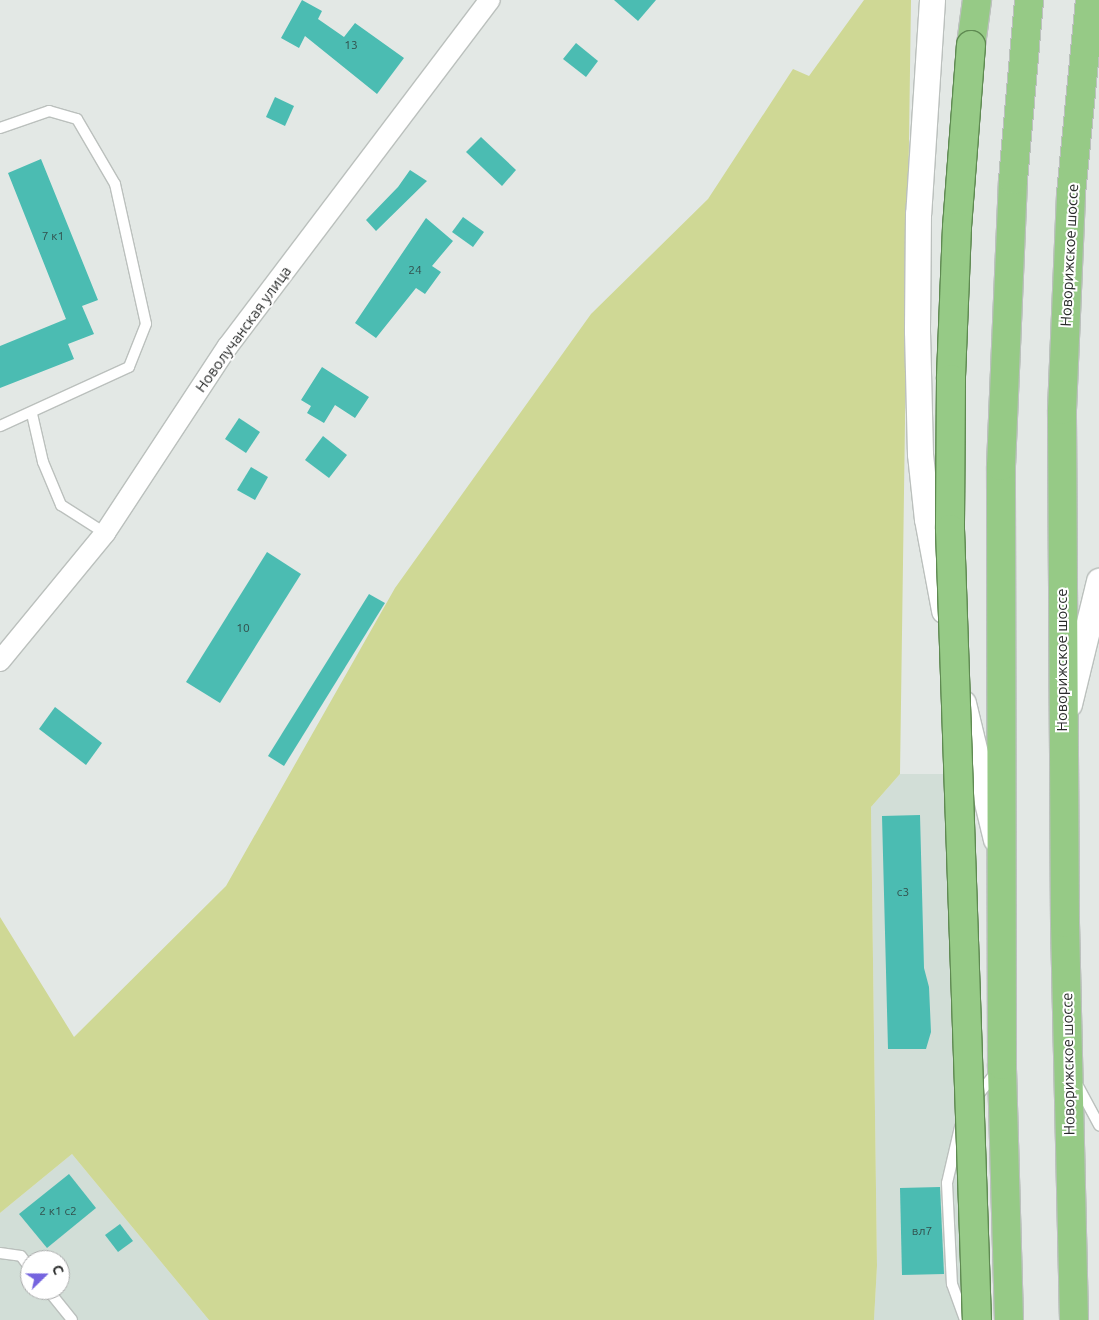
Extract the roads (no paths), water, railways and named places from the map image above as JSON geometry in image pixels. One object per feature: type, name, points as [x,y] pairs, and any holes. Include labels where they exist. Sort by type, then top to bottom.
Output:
[{"type":"highway","points":[[977,0],[971,45],[957,227],[951,379],[950,529],[977,1320]]},
{"type":"highway","points":[[1009,1320],[1002,1064],[1000,504],[1004,338],[1012,180],[1029,0]]},
{"type":"highway","name":"Новорижское шоссе","points":[[1074,1320],[1067,1065],[1062,734],[1062,410],[1071,194],[1090,0]]},
{"type":"street","name":"Новолучанская улица","points":[[0,661],[105,533],[228,346],[490,0]]},
{"type":"street","points":[[932,0],[918,214],[920,454],[927,519],[957,679],[1000,858]]},
{"type":"street","points":[[1062,734],[1099,581]]},
{"type":"lane","points":[[0,128],[49,111],[77,119],[114,184],[146,324],[129,367],[32,414],[0,426]]},
{"type":"lane","points":[[32,414],[43,462],[62,505],[105,533]]},
{"type":"lane","points":[[965,1320],[952,1284],[947,1183],[963,1114],[1002,1064]]},
{"type":"lane","points":[[1067,1065],[1099,1125]]},
{"type":"lane","points":[[0,1253],[20,1256]]},
{"type":"lane","points":[[56,1300],[72,1320]]}]
